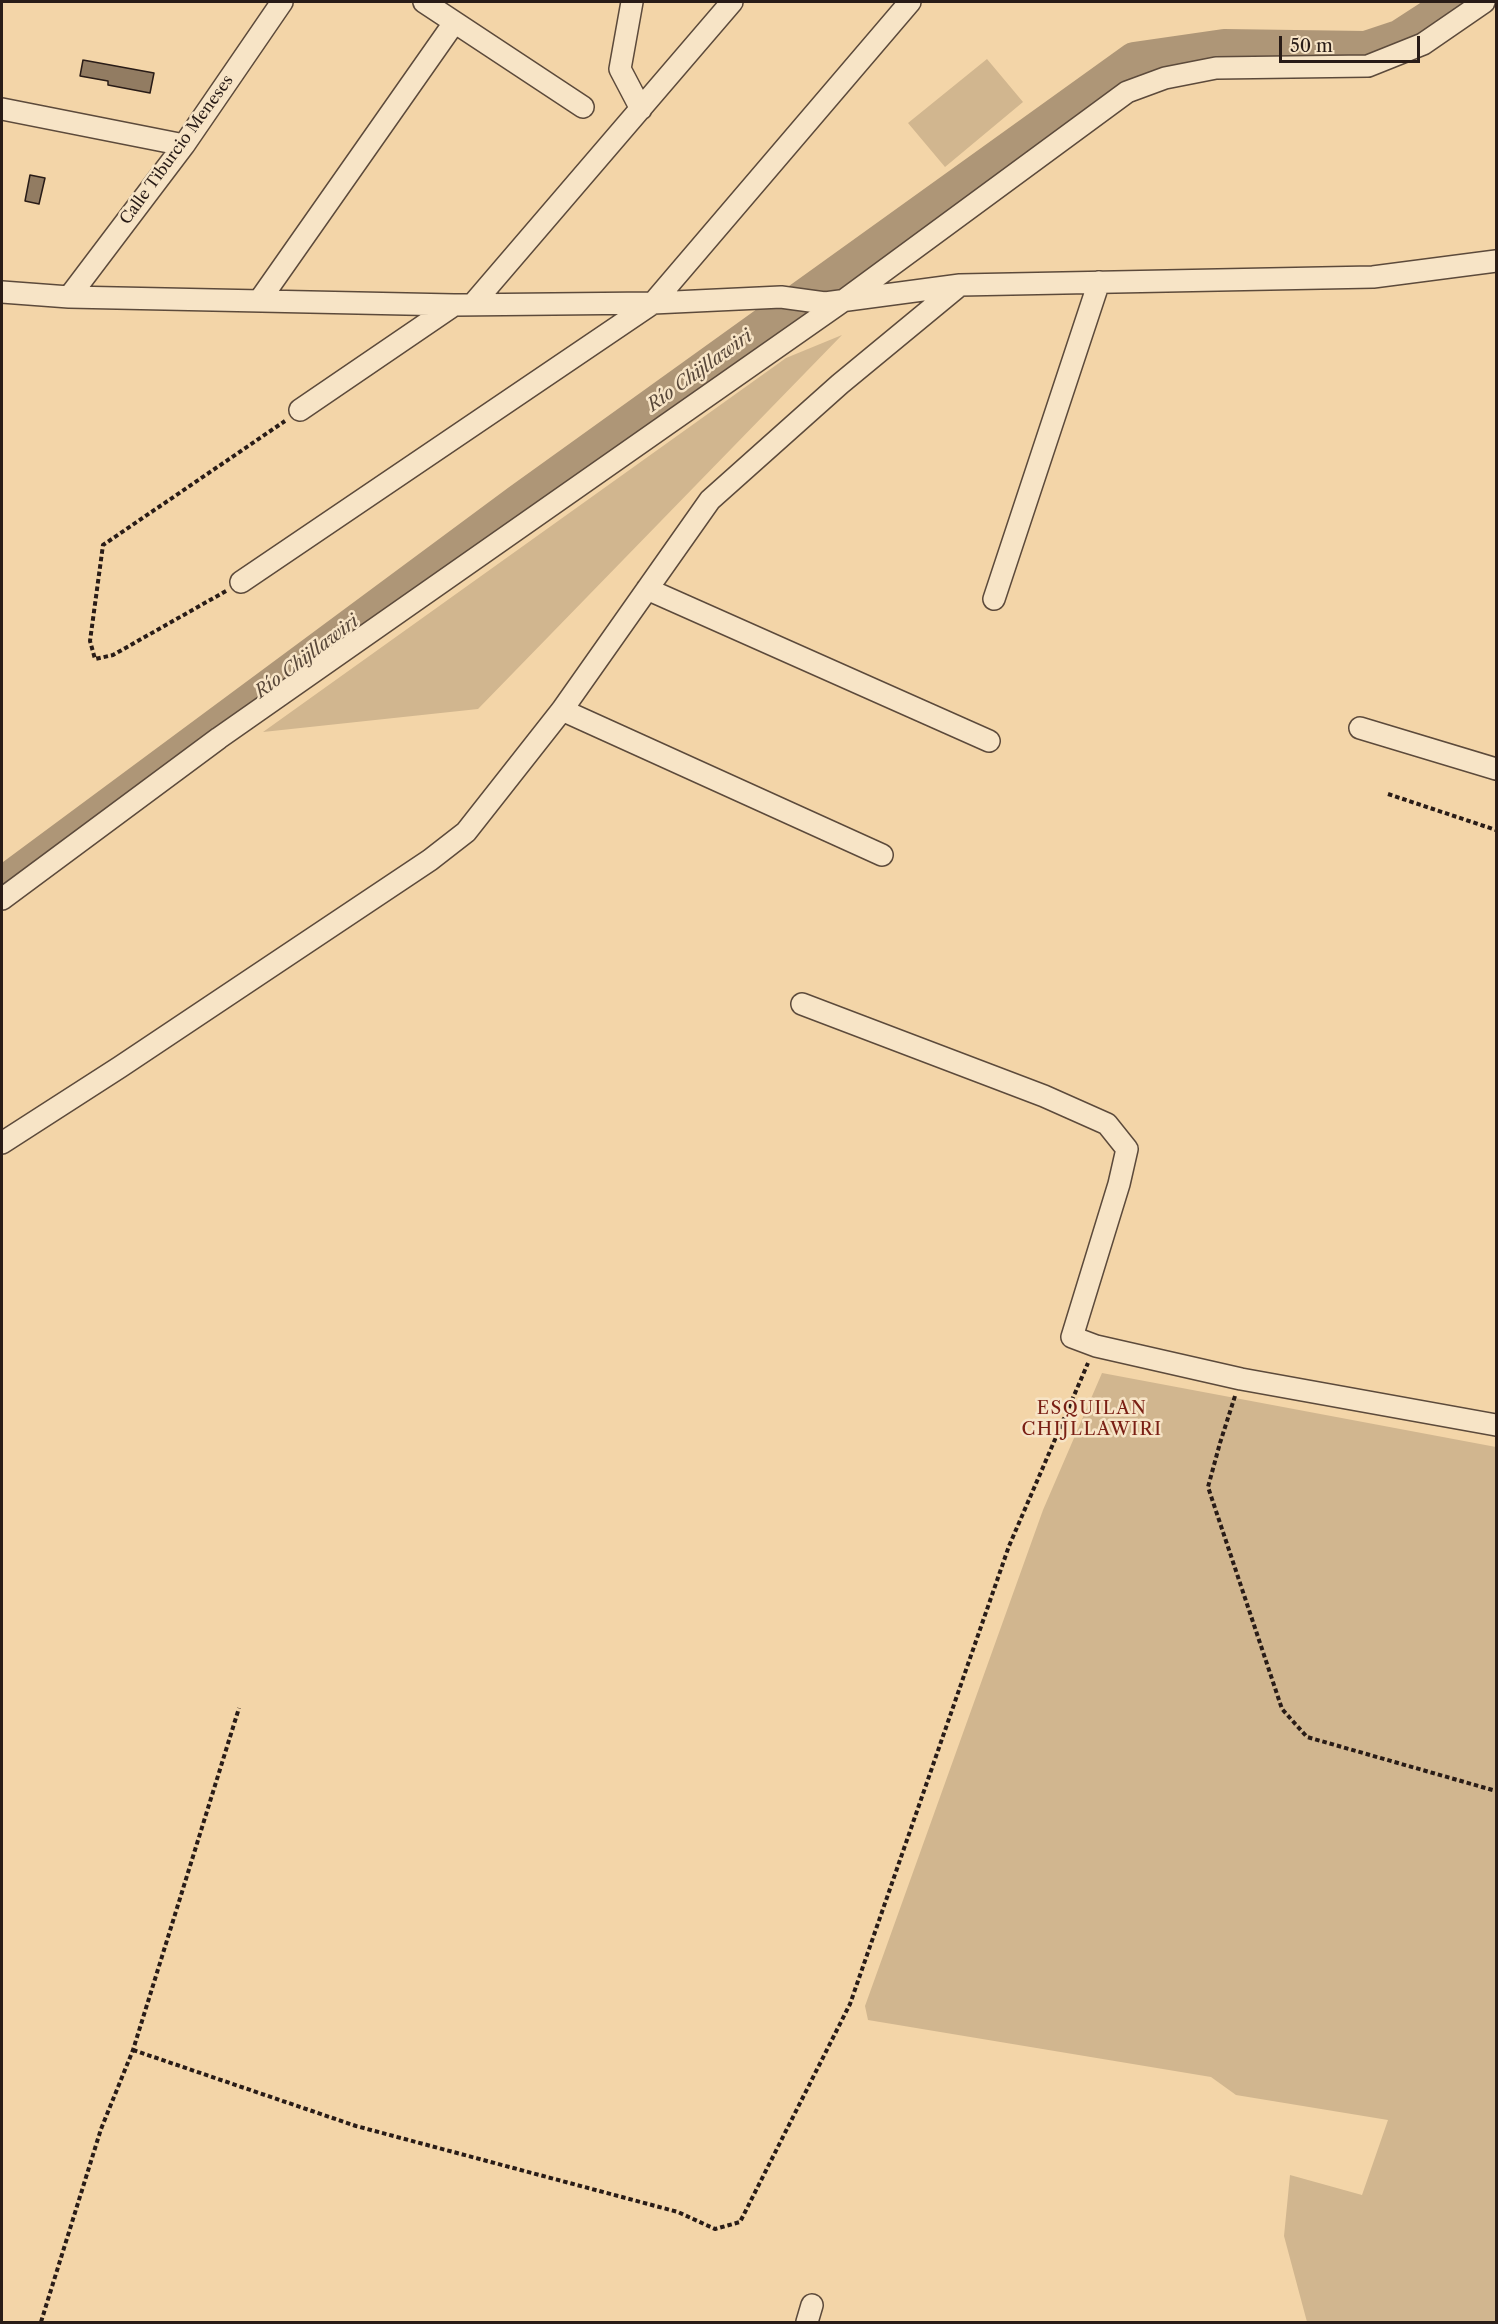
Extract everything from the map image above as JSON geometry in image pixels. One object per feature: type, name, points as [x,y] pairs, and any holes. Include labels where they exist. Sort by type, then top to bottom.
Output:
[{"type":"street","name":"Calle Tiburcio Meneses","points":[[69,297],[184,145],[282,2]]},
{"type":"street","points":[[424,2],[583,107]]},
{"type":"street","points":[[632,2],[620,69],[641,109]]},
{"type":"street","points":[[300,410],[463,305],[641,109],[732,2]]},
{"type":"street","points":[[2,899],[219,738],[1127,92],[1165,78],[1216,68],[1368,66],[1423,44],[1484,2]]},
{"type":"street","points":[[241,582],[653,303],[902,4]]},
{"type":"street","points":[[259,301],[454,23]]},
{"type":"street","points":[[2,109],[184,145]]},
{"type":"street","points":[[2,292],[69,297],[463,305],[653,303],[782,297],[834,302],[960,285],[1373,277],[1497,261]]},
{"type":"street","points":[[994,599],[1099,282]]},
{"type":"street","points":[[2,1143],[430,860],[465,832],[562,710],[710,500],[840,384],[960,285]]},
{"type":"street","points":[[647,589],[989,741]]},
{"type":"street","points":[[562,710],[882,855]]},
{"type":"street","points":[[1360,728],[1497,769]]},
{"type":"street","points":[[802,1004],[1044,1096],[1107,1124],[1127,1149],[1119,1184],[1072,1337],[1096,1346],[1241,1379],[1497,1425]]},
{"type":"path","points":[[241,582],[113,655],[95,659],[90,641],[103,545],[300,410]]},
{"type":"path","points":[[1388,794],[1497,830]]},
{"type":"path","points":[[133,2050],[356,2126],[678,2212],[715,2229],[740,2222],[850,2004],[1009,1546],[1096,1346]]},
{"type":"path","points":[[1241,1379],[1208,1487],[1282,1709],[1306,1737],[1497,1791]]},
{"type":"path","points":[[41,2322],[101,2129],[133,2050],[239,1708]]},
{"type":"shaded area","points":[[987,59],[1023,102],[945,167],[908,123]]},
{"type":"shaded area","points":[[842,335],[478,709],[263,732],[786,358]]},
{"type":"shaded area","points":[[1102,1373],[1496,1447],[1496,2322],[1307,2322],[1284,2236],[1290,2175],[1362,2195],[1388,2120],[1236,2095],[1211,2077],[868,2020],[865,2006],[1043,1510]]},
{"type":"building","points":[[83,60],[154,73],[150,93],[108,85],[108,81],[80,76]]},
{"type":"building","points":[[30,175],[45,178],[39,204],[25,201]]},
{"type":"waterway","name":"Río Chijllawiri","points":[[2,884],[519,501],[1134,59],[1224,46],[1366,48],[1399,37],[1453,2]]},
{"type":"district","name":"ESQUILAN CHIJLLAWIRI","points":[[1092,1419]]}]
